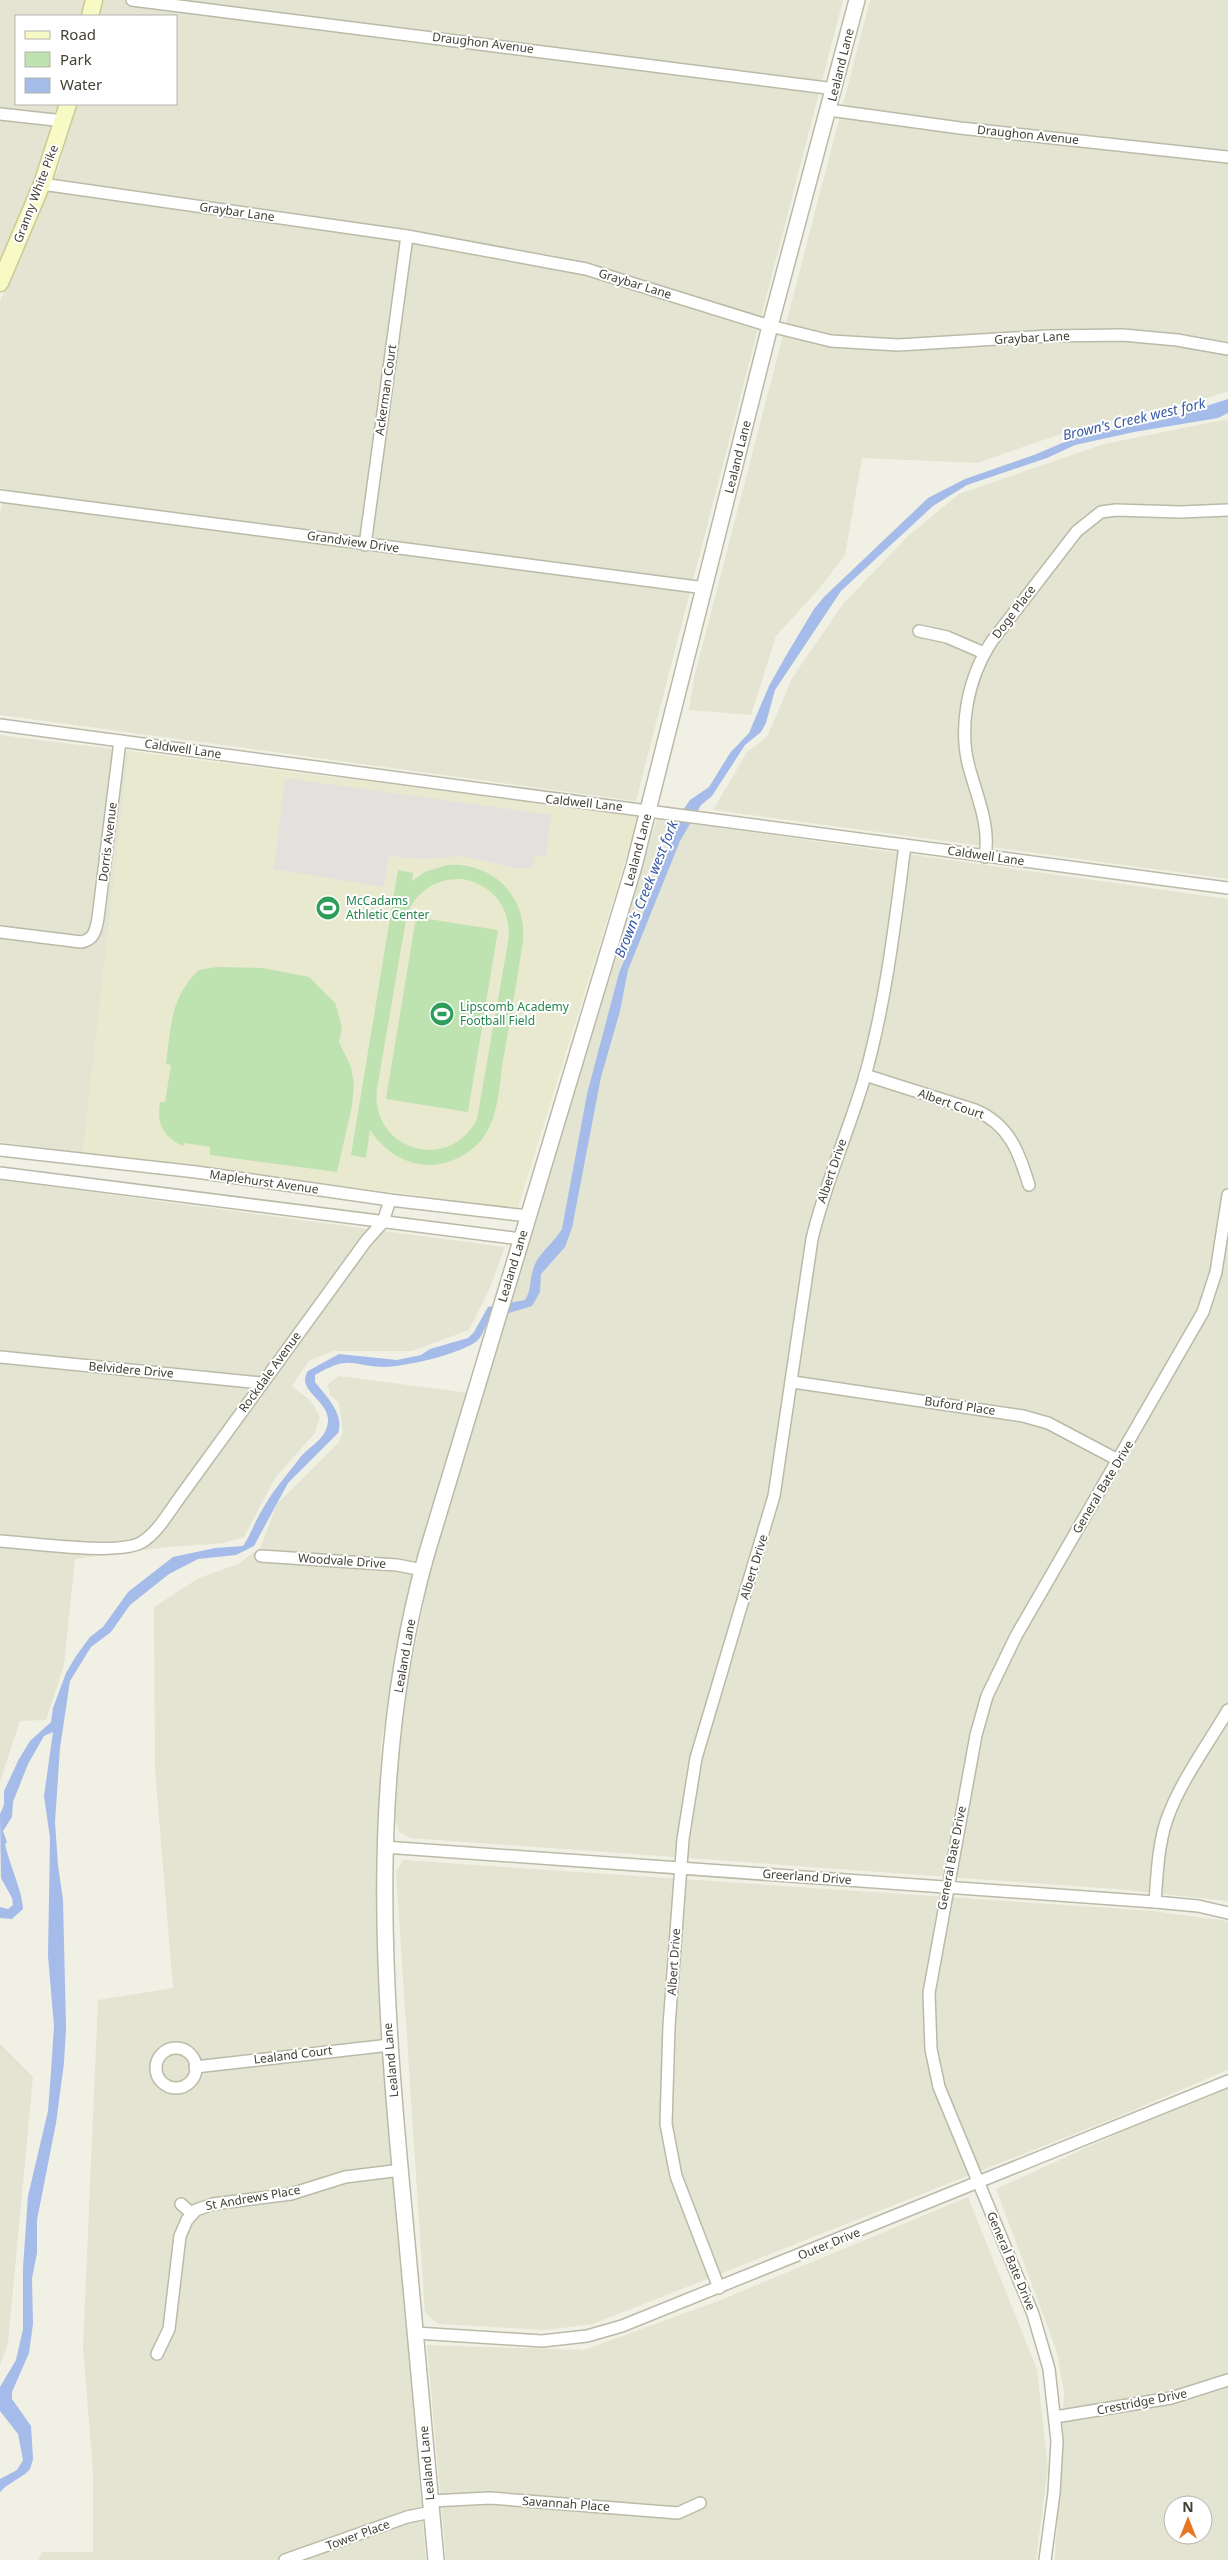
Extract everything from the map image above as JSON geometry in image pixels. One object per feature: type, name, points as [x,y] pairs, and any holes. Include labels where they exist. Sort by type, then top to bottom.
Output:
[{"type":"main road","points":[[90,15],[94,0]]},
{"type":"main road","name":"Granny White Pike","points":[[0,284],[42,184],[68,105]]},
{"type":"street","name":"Draughon Avenue","points":[[132,0],[835,89]]},
{"type":"street","name":"Lealand Lane","points":[[436,2560],[390,2046],[385,1969],[384,1847],[394,1722],[406,1645],[422,1570],[505,1290],[603,972],[649,810],[770,326],[835,89],[857,0]]},
{"type":"street","name":"Draughon Avenue","points":[[829,110],[960,128],[1228,157]]},
{"type":"street","points":[[0,114],[64,121]]},
{"type":"street","name":"Graybar Lane","points":[[42,184],[407,236],[586,269],[770,326],[831,341],[872,345],[1123,335],[1177,340],[1228,349]]},
{"type":"street","name":"Ackerman Court","points":[[365,545],[407,236]]},
{"type":"street","name":"Grandview Drive","points":[[0,496],[706,588]]},
{"type":"street","name":"Doge Place","points":[[986,857],[984,816],[967,759],[965,730],[968,701],[977,668],[984,653],[1077,531],[1101,512],[1116,510],[1180,512],[1228,510]]},
{"type":"street","points":[[919,631],[958,641],[984,653]]},
{"type":"street","name":"Caldwell Lane","points":[[0,725],[1228,888]]},
{"type":"street","name":"Dorris Avenue","points":[[0,932],[70,941],[88,940],[94,933],[97,924],[120,741]]},
{"type":"street","name":"Albert Drive","points":[[719,2288],[676,2176],[666,2124],[668,2035],[681,1868],[692,1775],[770,1512],[793,1382],[815,1224],[865,1075],[888,973],[906,845]]},
{"type":"street","name":"Albert Court","points":[[865,1075],[975,1110],[992,1118],[1012,1141],[1029,1185]]},
{"type":"street","name":"Maplehurst Avenue","points":[[0,1150],[196,1172],[390,1200],[528,1216]]},
{"type":"street","name":"Maplehurst Avenue","points":[[0,1173],[521,1239]]},
{"type":"street","name":"General Bate Drive","points":[[1045,2560],[1056,2469],[1055,2417],[1049,2369],[1042,2339],[1015,2269],[940,2087],[931,2049],[929,1993],[976,1735],[987,1696],[1016,1636],[1204,1312],[1225,1238],[1228,1195]]},
{"type":"street","name":"Rockdale Avenue","points":[[0,1541],[113,1548],[132,1546],[143,1542],[168,1513],[261,1383],[366,1241],[383,1222],[390,1200]]},
{"type":"street","name":"Belvidere Drive","points":[[0,1357],[261,1383]]},
{"type":"street","name":"Buford Place","points":[[793,1382],[1023,1416],[1048,1423],[1118,1460]]},
{"type":"street","name":"Woodvale Drive","points":[[261,1556],[397,1565],[422,1570]]},
{"type":"street","points":[[1155,1902],[1159,1856],[1166,1822],[1228,1710]]},
{"type":"street","name":"Greerland Drive","points":[[384,1847],[1155,1902],[1198,1906],[1228,1913]]},
{"type":"street","name":"Lealand Court","points":[[196,2066],[390,2046]]},
{"type":"street","name":"Outer Drive","points":[[416,2333],[532,2341],[564,2340],[591,2335],[635,2322],[1228,2081]]},
{"type":"street","name":"St Andrews Place","points":[[157,2354],[168,2329],[180,2236],[192,2214],[201,2207],[291,2194],[345,2177],[401,2170]]},
{"type":"street","points":[[181,2204],[192,2214]]},
{"type":"street","name":"Crestridge Drive","points":[[1055,2417],[1171,2398],[1228,2380]]},
{"type":"street","name":"Savannah Place","points":[[431,2507],[490,2498],[678,2513],[700,2503]]},
{"type":"street","name":"Tower Place","points":[[286,2560],[431,2507]]},
{"type":"shaded area","points":[[0,0],[88,0],[84,15],[15,15],[15,105],[61,105],[51,143],[0,270]]},
{"type":"shaded area","points":[[102,0],[843,0],[636,801],[0,715],[0,514],[5,489],[0,488],[0,301],[59,167],[75,105],[178,105],[178,15],[98,15]]},
{"type":"shaded area","points":[[870,0],[1228,0],[1228,391],[1187,405],[1078,428],[977,463],[862,458],[845,555],[818,590],[776,636],[751,715],[689,710],[694,678]]},
{"type":"shaded area","points":[[1228,419],[1228,879],[713,810],[747,752],[767,737],[792,678],[843,604],[908,536],[959,494],[1104,444]]},
{"type":"shaded area","points":[[0,735],[129,751],[83,1153],[0,1142]]},
{"type":"shaded area","points":[[129,751],[639,816],[518,1208],[83,1153]]},
{"type":"shaded area","points":[[285,778],[551,815],[546,857],[535,856],[532,868],[514,868],[463,856],[423,859],[389,856],[384,887],[274,869]]},
{"type":"shaded area","points":[[657,819],[1228,899],[1228,1901],[1116,1889],[411,1838],[399,1832],[394,1815],[402,1713],[434,1553]]},
{"type":"shaded area","points":[[0,1180],[505,1247],[489,1290],[469,1330],[412,1351],[333,1351],[309,1361],[292,1386],[311,1401],[320,1418],[315,1433],[275,1478],[244,1537],[223,1543],[169,1547],[75,1559],[64,1665],[46,1720],[20,1721],[0,1782]]},
{"type":"shaded area","points":[[339,1376],[470,1393],[407,1605],[381,1743],[378,1976],[426,2560],[38,2560],[42,2552],[93,2552],[93,2473],[83,2347],[98,2000],[173,1988],[155,1769],[154,1607],[199,1578],[238,1564],[260,1548],[277,1504],[338,1443],[343,1432],[339,1403],[330,1395],[328,1384]]},
{"type":"shaded area","points":[[403,1860],[1153,1911],[1228,1921],[1228,2070],[1122,2115],[593,2324],[546,2330],[439,2324],[425,2313],[396,1872]]},
{"type":"shaded area","points":[[0,2044],[33,2077],[8,2343],[0,2365]]},
{"type":"shaded area","points":[[1228,2083],[1228,2560],[1055,2560],[1064,2392],[1056,2349],[996,2189]]},
{"type":"shaded area","points":[[968,2197],[1037,2369],[1048,2467],[1036,2560],[446,2560],[427,2345],[584,2350],[718,2301]]},
{"type":"green space","points":[[447,865],[478,869],[492,876],[513,896],[523,924],[523,941],[498,1099],[490,1127],[480,1141],[468,1152],[454,1160],[430,1165],[412,1162],[396,1155],[382,1144],[370,1130],[366,1158],[351,1155],[398,870],[413,873],[412,881],[425,872]],"holes":[[[453,879],[473,882],[483,886],[498,900],[504,909],[509,930],[477,1119],[464,1136],[449,1146],[431,1150],[414,1148],[398,1140],[386,1127],[378,1110],[377,1089],[407,914],[416,899],[428,887]]]},
{"type":"green space","name":"Lipscomb Academy Football Field","points":[[416,917],[498,930],[468,1112],[386,1099]]},
{"type":"green space","points":[[217,967],[263,968],[309,977],[335,1003],[342,1027],[339,1042],[351,1067],[354,1085],[352,1106],[337,1172],[210,1155],[210,1147],[185,1143],[183,1146],[171,1139],[163,1129],[159,1110],[160,1102],[165,1102],[171,1065],[166,1064],[169,1038],[177,1002],[189,980],[199,970]]},
{"type":"water","points":[[1228,399],[1228,413],[1218,418],[1134,432],[1075,445],[1047,458],[967,485],[933,506],[841,591],[775,690],[766,723],[761,732],[745,745],[712,796],[701,805],[680,841],[628,970],[620,1011],[601,1077],[572,1228],[565,1247],[541,1274],[540,1292],[532,1306],[489,1319],[478,1340],[471,1345],[448,1354],[420,1362],[385,1367],[344,1363],[315,1375],[315,1382],[333,1405],[339,1419],[338,1433],[288,1483],[254,1546],[236,1555],[198,1559],[169,1574],[130,1605],[111,1632],[91,1647],[70,1681],[60,1748],[55,1822],[63,1900],[66,2028],[64,2063],[56,2123],[37,2220],[37,2253],[32,2278],[33,2324],[29,2353],[12,2392],[12,2399],[31,2426],[33,2459],[30,2469],[25,2474],[0,2492],[0,2479],[17,2470],[23,2460],[18,2434],[0,2411],[0,2387],[16,2360],[23,2329],[23,2268],[28,2196],[48,2111],[51,2072],[54,2026],[48,1956],[50,1838],[44,1796],[53,1732],[44,1736],[28,1764],[13,1802],[12,1817],[3,1831],[23,1909],[12,1919],[0,1918],[0,1907],[8,1909],[13,1905],[12,1898],[1,1878],[0,1814],[4,1805],[4,1791],[19,1759],[30,1741],[51,1722],[53,1708],[66,1673],[90,1637],[103,1627],[128,1592],[173,1557],[215,1548],[243,1546],[274,1491],[302,1455],[322,1436],[327,1427],[328,1418],[325,1410],[306,1385],[305,1378],[308,1371],[339,1354],[397,1360],[421,1355],[430,1349],[468,1338],[474,1332],[488,1307],[525,1300],[529,1292],[535,1264],[562,1229],[587,1094],[619,973],[667,855],[674,823],[690,800],[709,787],[730,753],[749,733],[769,686],[814,609],[824,597],[928,498],[965,479],[1034,455],[1074,438],[1166,419]]},
{"type":"place","name":"McCadams Athletic Center","points":[[328,908]]},
{"type":"place","name":"Lipscomb Academy Football Field","points":[[442,1014]]},
{"type":"water label","name":"Brown's Creek west fork","points":[[1134,419]]},
{"type":"water label","name":"Brown's Creek west fork","points":[[646,889]]}]
